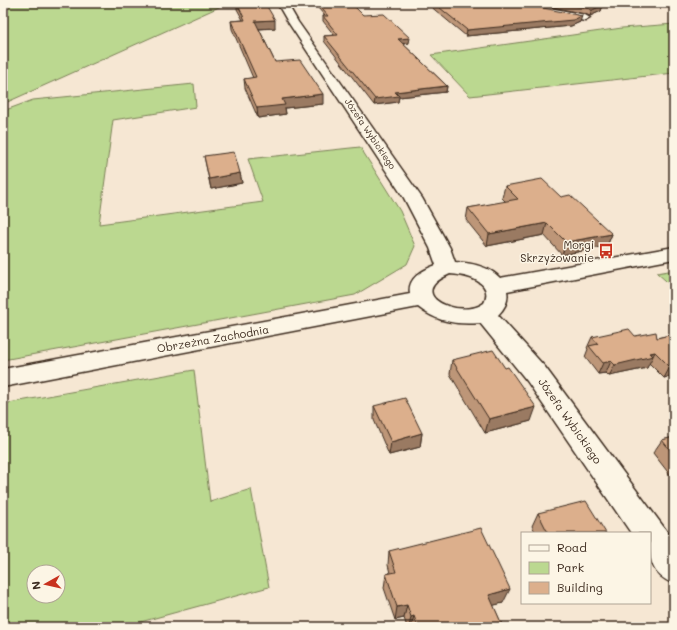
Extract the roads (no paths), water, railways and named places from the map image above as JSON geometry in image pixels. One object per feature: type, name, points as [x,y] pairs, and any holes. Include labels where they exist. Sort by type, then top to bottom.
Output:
[{"type":"street","name":"Józefa Wybickiego","points":[[282,4],[311,3]]},
{"type":"street","points":[[512,3],[585,18]]},
{"type":"street","name":"Józefa Wybickiego","points":[[282,4],[413,198],[440,248],[447,268]]},
{"type":"street","points":[[536,17],[563,14]]},
{"type":"street","points":[[495,286],[674,254]]},
{"type":"street","points":[[447,268],[461,268],[474,271],[486,277],[495,286],[498,296],[495,306],[485,314],[469,318],[450,316],[433,309],[423,299],[420,288],[424,278],[434,271],[447,268]]},
{"type":"street","name":"Obrzeżna Zachodnia","points":[[3,378],[423,299]]},
{"type":"street","name":"Józefa Wybickiego","points":[[485,314],[536,374],[649,532]]},
{"type":"street","name":"Józefa Wybickiego","points":[[651,535],[674,568]]},
{"type":"place","name":"Morgi Skrzyżowanie","points":[[606,251]]}]
